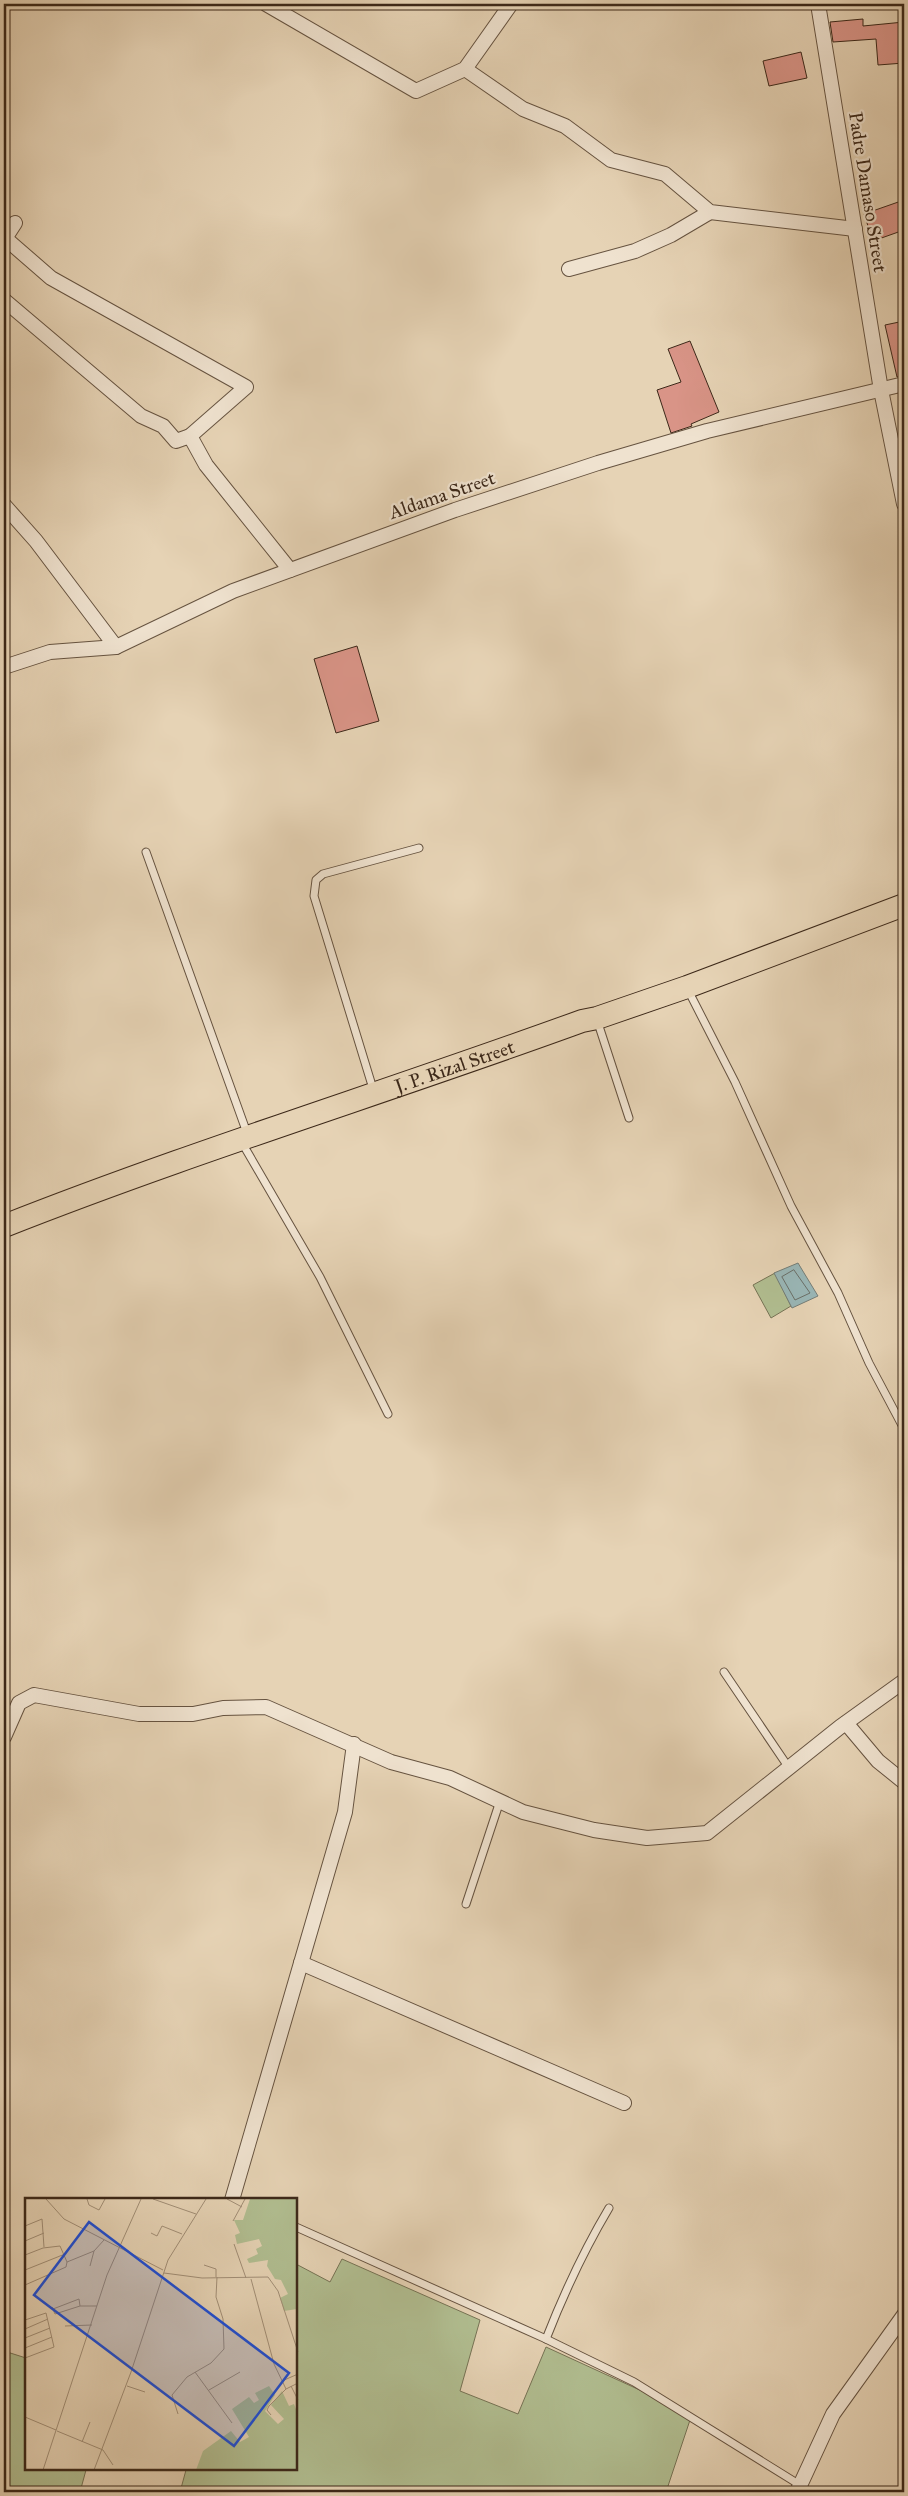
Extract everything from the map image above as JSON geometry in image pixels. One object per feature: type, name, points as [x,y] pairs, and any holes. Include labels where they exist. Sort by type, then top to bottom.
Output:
[{"type":"main road","name":"J. P. Rizal Street","points":[[4,1226],[244,1137],[374,1094],[582,1021],[597,1018],[687,988],[904,905]]},
{"type":"street","points":[[266,4],[416,91],[465,69],[511,4]]},
{"type":"street","name":"Padre Damaso Street","points":[[818,4],[881,390],[904,504]]},
{"type":"street","points":[[465,69],[523,109],[565,126],[612,160],[665,174],[710,212],[854,229]]},
{"type":"street","points":[[569,269],[635,252],[671,235],[710,212]]},
{"type":"street","points":[[4,300],[141,416],[163,426],[176,441],[190,436],[246,386],[51,278],[4,239],[15,223]]},
{"type":"street","name":"Aldama Street","points":[[4,668],[50,652],[116,647],[233,591],[455,510],[598,463],[707,431],[904,384]]},
{"type":"street","points":[[190,436],[206,465],[290,570]]},
{"type":"street","points":[[4,506],[36,541],[116,647]]},
{"type":"street","points":[[4,1737],[19,1703],[34,1695],[139,1714],[193,1714],[223,1708],[266,1708],[354,1744],[391,1762],[450,1778],[523,1812],[594,1830],[648,1838],[707,1833],[846,1723],[904,1681]]},
{"type":"street","points":[[846,1723],[878,1761],[904,1782]]},
{"type":"street","points":[[233,2198],[345,1812],[354,1744]]},
{"type":"street","points":[[300,1963],[624,2103]]},
{"type":"street","points":[[802,2490],[833,2414],[904,2315]]},
{"type":"lane","points":[[374,1094],[314,896],[316,880],[323,874],[419,848]]},
{"type":"lane","points":[[146,852],[244,1137],[320,1277],[388,1414]]},
{"type":"lane","points":[[687,988],[735,1082],[791,1206],[838,1293],[870,1363],[904,1429]]},
{"type":"lane","points":[[597,1018],[629,1118]]},
{"type":"lane","points":[[724,1672],[789,1768]]},
{"type":"lane","points":[[466,1904],[500,1802]]},
{"type":"lane","points":[[546,2339],[589,2242],[609,2208]]},
{"type":"lane","points":[[298,2228],[546,2339],[634,2382],[802,2490]]},
{"type":"green space","points":[[775,1273],[791,1306],[771,1318],[753,1285]]},
{"type":"green space","points":[[342,2259],[480,2320],[460,2391],[518,2414],[546,2347],[692,2414],[666,2492],[180,2492],[186,2471],[298,2471],[298,2265],[330,2282]]},
{"type":"green space","points":[[4,2351],[25,2358],[25,2471],[86,2471],[80,2492],[4,2492]]},
{"type":"water","points":[[798,1263],[818,1296],[792,1308],[774,1273]]},
{"type":"building","points":[[863,19],[863,26],[904,22],[904,63],[878,65],[876,39],[833,42],[830,22]]},
{"type":"building","points":[[801,52],[807,78],[769,86],[763,61]]},
{"type":"building","points":[[904,200],[904,230],[873,241],[864,214]]},
{"type":"building","points":[[904,321],[904,375],[897,377],[885,325]]},
{"type":"building","points":[[690,341],[719,412],[691,424],[692,426],[671,433],[657,390],[681,382],[668,349]]},
{"type":"building","points":[[357,646],[379,721],[336,733],[314,659]]}]
